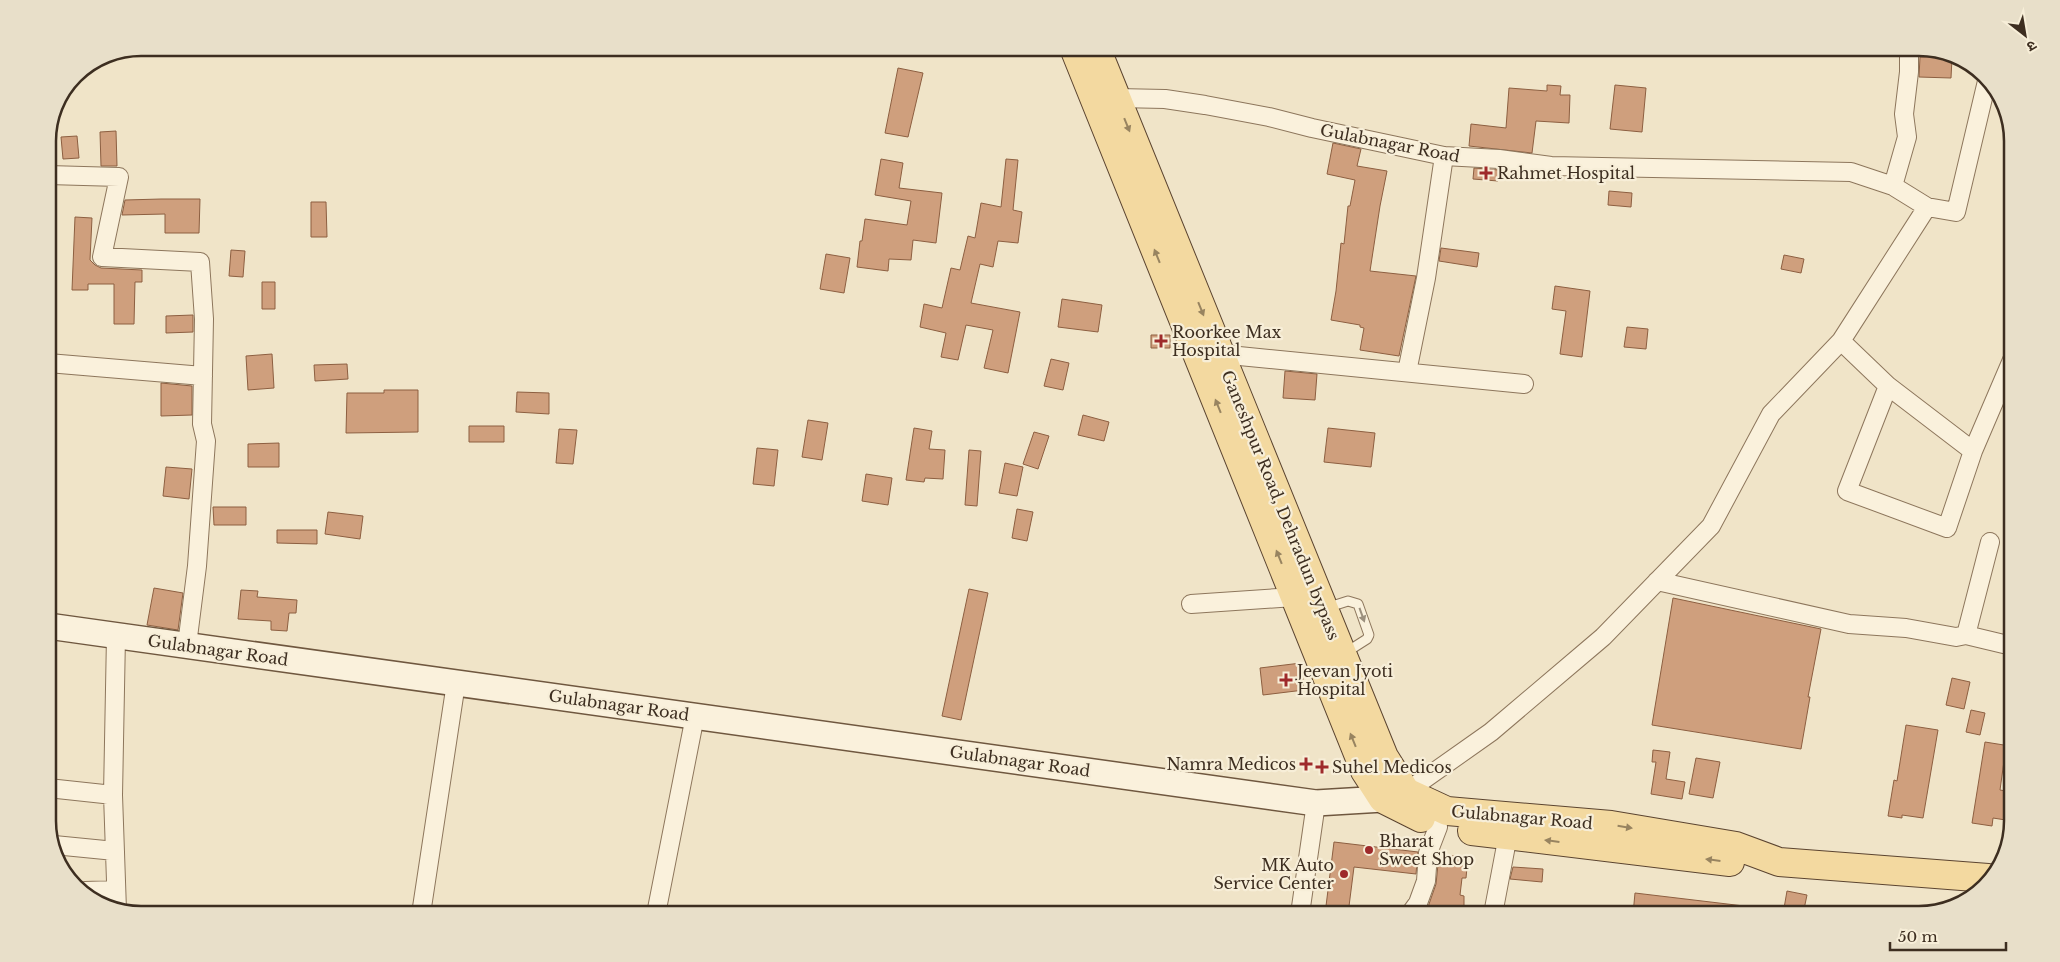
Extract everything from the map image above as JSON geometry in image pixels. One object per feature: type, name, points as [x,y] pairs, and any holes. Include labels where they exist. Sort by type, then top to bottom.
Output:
[{"type":"main road","points":[[1077,56],[1294,597],[1366,771],[1394,796],[1438,827],[1736,863],[1779,862]]},
{"type":"main road","name":"Ganeshpur Road, Dehradun bypass","points":[[1099,56],[1384,757],[1394,796]]},
{"type":"main road","name":"Gulabnagar Road","points":[[56,627],[1316,803],[1394,796],[1447,811],[1611,825],[1736,846],[1779,862],[1982,878]]},
{"type":"street","points":[[1893,186],[1907,137],[1904,114],[1909,56]]},
{"type":"street","name":"Gulabnagar Road","points":[[1117,98],[1165,99],[1205,105],[1269,117],[1444,156],[1551,166],[1851,172],[1893,186],[1927,207],[1956,212],[1985,88]]},
{"type":"street","points":[[1407,372],[1426,278],[1444,156]]},
{"type":"street","points":[[56,175],[119,177],[102,257],[200,262],[204,319],[202,424],[206,441],[197,566],[187,645]]},
{"type":"street","points":[[1394,796],[1491,732],[1602,637],[1711,526],[1771,414],[1841,341],[1927,207]]},
{"type":"street","points":[[1841,341],[1888,386],[1973,451]]},
{"type":"street","points":[[1219,354],[1524,384]]},
{"type":"street","points":[[56,364],[203,376]]},
{"type":"street","points":[[1888,386],[1847,491],[1947,528],[1973,451],[2004,379]]},
{"type":"street","points":[[1966,635],[1990,542]]},
{"type":"street","points":[[1657,581],[1849,624],[1906,628],[1956,637],[1966,635],[2004,644]]},
{"type":"street","points":[[1190,604],[1294,597]]},
{"type":"street","points":[[116,636],[113,795],[117,901]]},
{"type":"street","points":[[422,906],[456,683]]},
{"type":"street","points":[[658,906],[695,716]]},
{"type":"street","points":[[56,789],[113,795]]},
{"type":"street","points":[[1301,906],[1316,803]]},
{"type":"street","points":[[1416,906],[1426,881],[1428,853],[1438,827]]},
{"type":"street","points":[[1495,906],[1508,835]]},
{"type":"street","points":[[60,846],[115,851]]},
{"type":"street","points":[[94,891],[116,890]]},
{"type":"building","points":[[1920,57],[1935,58],[1952,63],[1951,78],[1919,77]]},
{"type":"building","points":[[898,68],[923,73],[908,137],[885,133]]},
{"type":"building","points":[[1547,85],[1561,86],[1560,95],[1570,95],[1569,123],[1536,121],[1532,153],[1469,146],[1471,124],[1506,128],[1509,88],[1547,91]]},
{"type":"building","points":[[1615,85],[1646,88],[1642,132],[1610,129]]},
{"type":"building","points":[[116,131],[117,166],[101,166],[100,132]]},
{"type":"building","points":[[77,136],[79,158],[63,159],[61,137]]},
{"type":"building","points":[[1333,143],[1361,149],[1357,166],[1387,171],[1370,271],[1416,276],[1399,356],[1360,350],[1364,328],[1360,327],[1360,325],[1331,320],[1341,243],[1344,244],[1348,206],[1350,206],[1355,180],[1327,174]]},
{"type":"building","points":[[881,159],[903,163],[899,188],[942,193],[936,243],[913,240],[911,260],[889,259],[888,271],[857,267],[865,219],[907,225],[911,201],[875,195]]},
{"type":"building","points":[[1006,159],[1018,160],[1013,210],[1022,212],[1018,243],[998,241],[993,267],[980,264],[971,303],[1020,312],[1008,373],[984,368],[993,330],[966,325],[958,360],[941,357],[946,333],[920,327],[924,304],[942,308],[951,268],[960,270],[968,236],[975,238],[981,203],[1001,207]]},
{"type":"building","points":[[1474,168],[1499,170],[1498,181],[1473,179]]},
{"type":"building","points":[[1609,191],[1632,193],[1631,207],[1608,205]]},
{"type":"building","points":[[200,199],[199,233],[165,233],[165,214],[122,215],[125,200]]},
{"type":"building","points":[[311,202],[326,202],[327,237],[311,237]]},
{"type":"building","points":[[75,217],[92,218],[90,260],[95,265],[101,268],[142,270],[142,282],[135,282],[134,324],[114,324],[114,284],[88,284],[88,290],[72,290]]},
{"type":"building","points":[[1441,248],[1479,253],[1477,267],[1439,261]]},
{"type":"building","points":[[231,250],[245,251],[243,277],[229,276]]},
{"type":"building","points":[[826,254],[850,258],[844,293],[820,289]]},
{"type":"building","points":[[1784,255],[1804,259],[1801,273],[1781,269]]},
{"type":"building","points":[[262,282],[275,282],[275,309],[262,309]]},
{"type":"building","points":[[1555,286],[1590,291],[1582,357],[1560,354],[1566,311],[1552,309]]},
{"type":"building","points":[[1062,299],[1102,305],[1098,332],[1058,327]]},
{"type":"building","points":[[193,315],[193,332],[166,333],[166,316]]},
{"type":"building","points":[[1627,327],[1648,329],[1646,349],[1624,347]]},
{"type":"building","points":[[1151,335],[1170,335],[1170,348],[1151,348]]},
{"type":"building","points":[[272,354],[274,388],[248,390],[246,356]]},
{"type":"building","points":[[1051,359],[1069,363],[1063,390],[1044,386]]},
{"type":"building","points":[[347,364],[348,379],[315,381],[314,365]]},
{"type":"building","points":[[1285,371],[1317,374],[1315,400],[1283,398]]},
{"type":"building","points":[[161,383],[192,386],[192,415],[161,416]]},
{"type":"building","points":[[384,390],[418,390],[418,432],[346,433],[347,393],[384,393]]},
{"type":"building","points":[[517,392],[549,393],[549,414],[516,412]]},
{"type":"building","points":[[1083,415],[1109,422],[1104,441],[1078,435]]},
{"type":"building","points":[[808,420],[828,423],[822,460],[802,457]]},
{"type":"building","points":[[469,426],[504,426],[504,442],[469,442]]},
{"type":"building","points":[[914,428],[932,431],[929,449],[945,450],[943,479],[925,478],[924,482],[906,480]]},
{"type":"building","points":[[1328,428],[1375,433],[1371,467],[1324,462]]},
{"type":"building","points":[[559,429],[577,430],[573,464],[556,463]]},
{"type":"building","points":[[1034,432],[1049,436],[1038,469],[1023,464]]},
{"type":"building","points":[[279,443],[279,467],[248,467],[248,444]]},
{"type":"building","points":[[757,448],[778,450],[774,486],[753,484]]},
{"type":"building","points":[[969,450],[981,451],[977,506],[965,505]]},
{"type":"building","points":[[1005,463],[1023,467],[1017,496],[999,493]]},
{"type":"building","points":[[166,467],[192,469],[189,499],[163,496]]},
{"type":"building","points":[[866,474],[892,478],[888,505],[862,501]]},
{"type":"building","points":[[213,507],[246,507],[246,525],[214,525]]},
{"type":"building","points":[[1017,509],[1033,512],[1027,541],[1012,538]]},
{"type":"building","points":[[328,512],[363,516],[360,539],[325,534]]},
{"type":"building","points":[[277,530],[317,530],[317,544],[277,543]]},
{"type":"building","points":[[154,588],[183,593],[178,630],[147,625]]},
{"type":"building","points":[[969,589],[988,593],[961,720],[942,716]]},
{"type":"building","points":[[241,590],[258,591],[257,597],[297,600],[296,613],[289,613],[287,631],[271,630],[271,621],[238,619]]},
{"type":"building","points":[[1673,598],[1821,629],[1808,697],[1810,697],[1801,749],[1652,725]]},
{"type":"building","points":[[1301,663],[1304,690],[1263,695],[1260,668]]},
{"type":"building","points":[[1952,678],[1970,682],[1964,709],[1946,705]]},
{"type":"building","points":[[1971,710],[1985,713],[1980,735],[1966,732]]},
{"type":"building","points":[[1906,725],[1938,730],[1923,818],[1902,815],[1902,818],[1888,816],[1894,780],[1897,781]]},
{"type":"building","points":[[1985,742],[2004,745],[2000,790],[2004,791],[2004,820],[1993,818],[1992,826],[1972,823]]},
{"type":"building","points":[[1653,750],[1670,752],[1666,779],[1685,782],[1682,799],[1651,794],[1656,762],[1652,762]]},
{"type":"building","points":[[1696,758],[1720,762],[1713,798],[1689,794]]},
{"type":"building","points":[[1334,842],[1418,852],[1416,874],[1354,867],[1349,906],[1326,906]]},
{"type":"building","points":[[1439,855],[1468,857],[1466,878],[1462,878],[1460,895],[1464,896],[1464,906],[1428,906],[1436,884]]},
{"type":"building","points":[[1513,867],[1543,869],[1542,882],[1510,879]]},
{"type":"building","points":[[1787,891],[1807,895],[1805,906],[1784,906]]},
{"type":"building","points":[[1635,893],[1744,906],[1634,906]]},
{"type":"place","name":"Rahmet Hospital","points":[[1486,173]]},
{"type":"place","name":"Roorkee Max Hospital","points":[[1161,341]]},
{"type":"place","name":"Jeevan Jyoti Hospital","points":[[1286,680]]},
{"type":"place","name":"Namra Medicos","points":[[1306,764]]},
{"type":"place","name":"Suhel Medicos","points":[[1322,767]]},
{"type":"place","name":"Bharat Sweet Shop","points":[[1369,850]]},
{"type":"place","name":"MK Auto Service Center","points":[[1344,874]]}]
